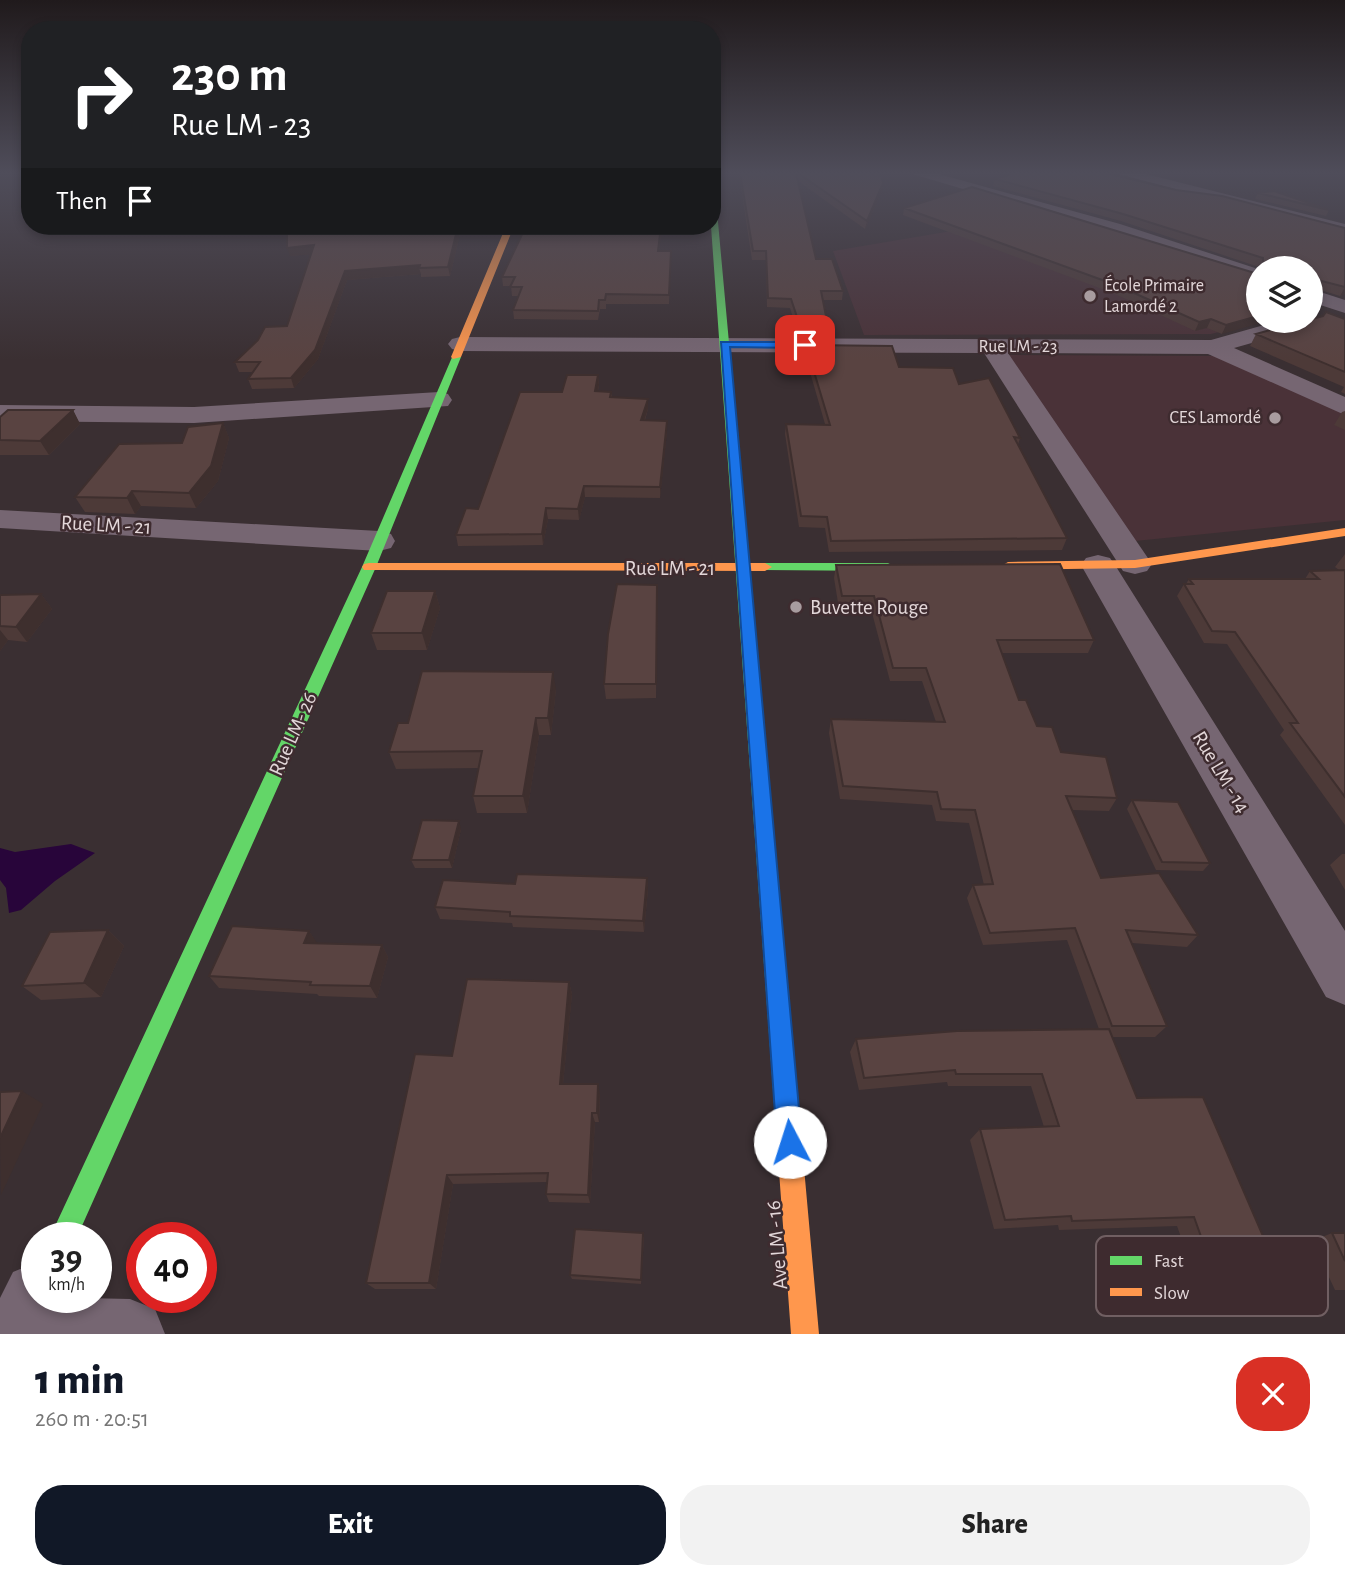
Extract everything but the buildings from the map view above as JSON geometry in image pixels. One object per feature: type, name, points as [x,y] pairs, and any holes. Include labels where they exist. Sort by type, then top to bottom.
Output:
[{"type":"street","name":"Rue LM- 26","points":[[71,1222],[374,554],[506,235]]},
{"type":"street","name":"Ave LM - 16","points":[[716,235],[805,1334]]},
{"type":"street","points":[[1133,235],[1246,272]]},
{"type":"street","points":[[1323,300],[1345,309]]},
{"type":"street","name":"Rue LM - 23","points":[[1323,316],[1345,309]]},
{"type":"street","name":"Rue LM - 23","points":[[460,344],[993,348],[1212,346],[1260,333]]},
{"type":"street","points":[[1212,346],[1345,407]]},
{"type":"street","name":"Rue LM - 14","points":[[993,348],[1345,979]]},
{"type":"street","points":[[0,413],[194,415],[439,400]]},
{"type":"street","name":"Rue LM - 21","points":[[0,519],[374,554],[743,568],[907,566]]},
{"type":"street","points":[[989,566],[1116,565],[1345,532]]},
{"type":"street","points":[[26,1321],[130,1334]]},
{"type":"shaded area","points":[[926,235],[1007,235],[1246,320],[1246,325],[1211,334],[864,335],[833,251]]},
{"type":"shaded area","points":[[1000,355],[1220,356],[1345,414],[1345,520],[1125,542]]},
{"type":"shaded area","points":[[71,844],[95,853],[55,881],[21,910],[9,913],[6,888],[0,880],[0,848],[15,852]]},
{"type":"traffic: fast","points":[[716,235],[785,1090]]},
{"type":"traffic: fast","points":[[70,1222],[369,567],[456,357]]},
{"type":"traffic: fast","points":[[765,567],[888,567]]},
{"type":"traffic: slow","points":[[456,357],[506,235]]},
{"type":"traffic: slow","points":[[1008,566],[1135,564],[1345,532]]},
{"type":"traffic: slow","points":[[369,567],[765,567]]},
{"type":"traffic: slow","points":[[785,1090],[805,1334]]},
{"type":"place","name":"École Primaire Lamordé 2","points":[[1090,296]]},
{"type":"place","name":"CES Lamordé","points":[[1275,418]]},
{"type":"place","name":"Buvette Rouge","points":[[796,607]]},
{"type":"route","points":[[790,1142],[725,344],[805,345]]}]
